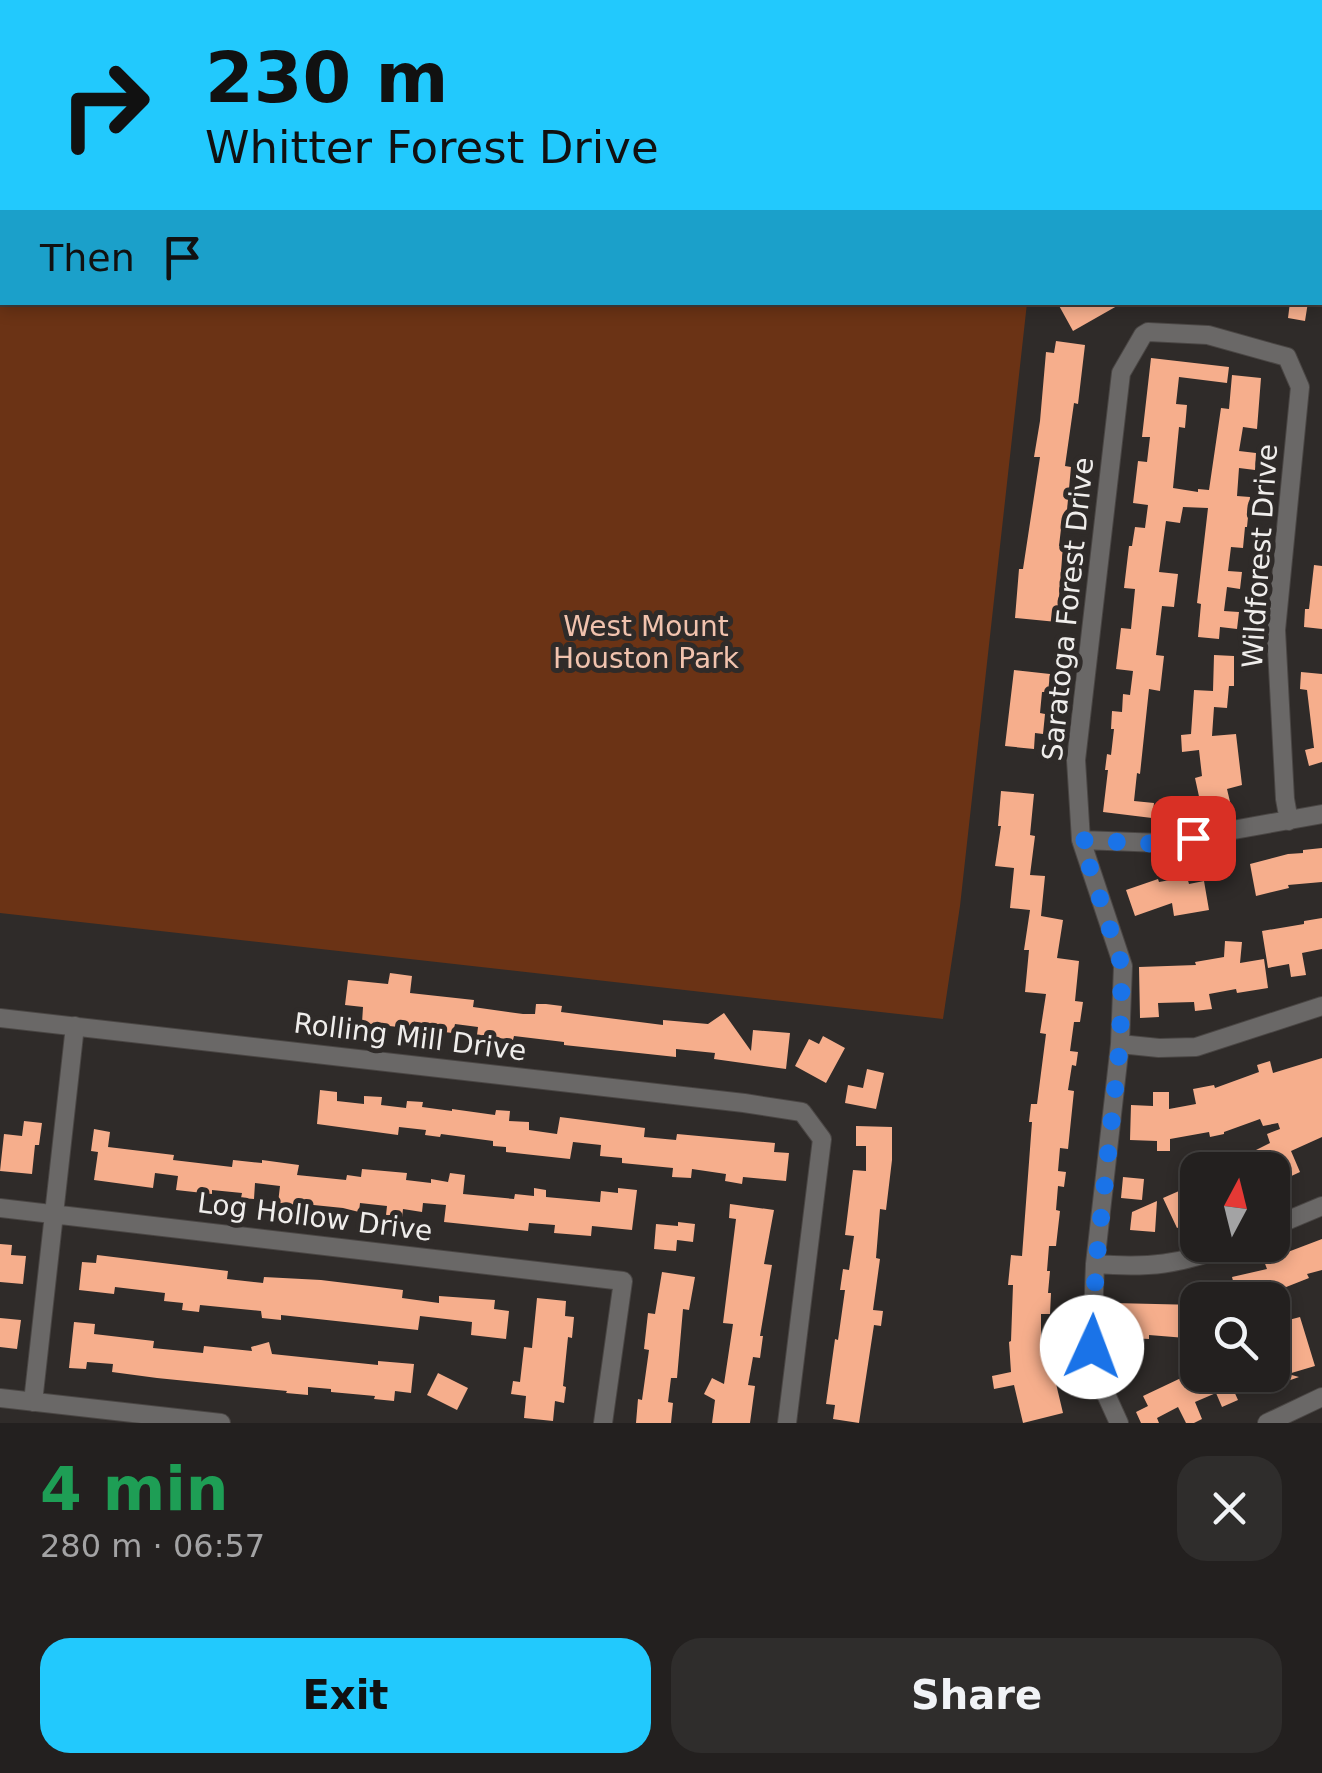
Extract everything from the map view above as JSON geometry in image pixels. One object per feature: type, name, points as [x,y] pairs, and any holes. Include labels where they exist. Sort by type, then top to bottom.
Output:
[{"type":"street","name":"Saratoga Forest Drive","points":[[1119,1423],[1104,1390],[1092,1347],[1096,1264],[1120,1044],[1122,966],[1081,840],[1076,760],[1122,373],[1148,332],[1208,335],[1287,357]]},
{"type":"street","name":"Wildforest Drive","points":[[1287,357],[1300,387],[1276,630],[1284,799],[1289,821]]},
{"type":"street","points":[[1081,840],[1160,844],[1322,814]]},
{"type":"street","points":[[1120,1044],[1196,1046],[1322,1006]]},
{"type":"street","name":"Rolling Mill Drive","points":[[0,1018],[802,1112],[822,1139],[787,1423]]},
{"type":"street","points":[[33,1402],[75,1026]]},
{"type":"street","points":[[1290,1219],[1322,1206]]},
{"type":"street","name":"Log Hollow Drive","points":[[0,1208],[623,1280],[603,1423]]},
{"type":"street","points":[[1096,1264],[1140,1268],[1180,1262]]},
{"type":"street","points":[[0,1398],[221,1423]]},
{"type":"street","points":[[1267,1423],[1321,1399]]},
{"type":"green space","name":"West Mount Houston Park","points":[[0,305],[1027,305],[960,906],[943,1019],[0,913]]},
{"type":"building","points":[[1059,305],[1119,305],[1073,331]]},
{"type":"building","points":[[1290,305],[1308,305],[1305,321],[1288,318]]},
{"type":"building","points":[[1056,341],[1085,345],[1065,466],[1071,467],[1066,521],[1062,520],[1059,546],[1063,546],[1057,622],[1015,618],[1019,569],[1023,569],[1040,457],[1034,457],[1046,352],[1054,353]]},
{"type":"building","points":[[1151,358],[1229,367],[1227,383],[1179,377],[1176,404],[1187,405],[1185,428],[1179,427],[1173,488],[1209,490],[1221,408],[1229,409],[1232,375],[1261,378],[1257,429],[1243,427],[1239,451],[1256,453],[1255,470],[1239,468],[1237,496],[1250,497],[1247,527],[1243,548],[1231,547],[1228,571],[1242,572],[1240,589],[1227,587],[1224,611],[1239,612],[1237,629],[1220,627],[1219,639],[1198,637],[1201,604],[1197,603],[1208,508],[1183,507],[1180,523],[1166,521],[1159,572],[1178,574],[1174,607],[1162,606],[1156,655],[1164,656],[1160,691],[1149,689],[1134,801],[1154,803],[1152,818],[1103,812],[1107,754],[1111,755],[1114,729],[1112,711],[1122,712],[1123,694],[1130,695],[1133,671],[1116,669],[1121,628],[1131,629],[1135,589],[1124,588],[1129,546],[1135,527],[1145,528],[1148,505],[1133,503],[1138,461],[1147,462],[1150,437],[1142,437]]},
{"type":"building","points":[[1314,565],[1322,566],[1322,629],[1304,627]]},
{"type":"building","points":[[1214,655],[1234,656],[1234,686],[1229,686],[1227,708],[1214,707],[1212,736],[1236,734],[1242,785],[1227,789],[1231,806],[1208,811],[1205,800],[1200,801],[1195,778],[1202,776],[1199,750],[1182,752],[1181,735],[1191,734],[1194,690],[1213,691]]},
{"type":"building","points":[[1014,670],[1050,674],[1048,692],[1042,692],[1043,734],[1035,733],[1034,749],[1005,746]]},
{"type":"building","points":[[1301,672],[1322,674],[1322,762],[1309,766],[1305,750],[1314,748],[1307,690],[1300,689]]},
{"type":"building","points":[[1001,791],[1034,794],[1030,835],[1035,836],[1030,875],[1045,876],[1041,916],[1063,920],[1057,958],[1079,961],[1075,1001],[1083,1002],[1080,1022],[1074,1022],[1070,1051],[1078,1052],[1068,1090],[1074,1091],[1068,1149],[1060,1148],[1058,1171],[1066,1172],[1064,1187],[1058,1186],[1056,1246],[1049,1246],[1050,1314],[1041,1314],[1041,1339],[1051,1339],[1053,1371],[1063,1413],[1023,1423],[1014,1385],[994,1389],[992,1376],[1011,1372],[1013,1285],[1008,1285],[1011,1255],[1022,1256],[1029,1122],[1031,1104],[1037,1104],[1046,1034],[1040,1033],[1046,994],[1025,992],[1029,950],[1024,950],[1030,910],[1010,908],[1014,868],[995,866]]},
{"type":"building","points":[[1322,848],[1322,882],[1288,885],[1289,888],[1256,896],[1250,864]]},
{"type":"building","points":[[1187,877],[1189,884],[1204,881],[1209,910],[1174,916],[1172,903],[1135,916],[1126,890],[1158,879],[1159,882]]},
{"type":"building","points":[[1322,918],[1322,949],[1302,953],[1306,975],[1291,977],[1289,964],[1268,968],[1262,931]]},
{"type":"building","points":[[1225,941],[1242,942],[1240,963],[1264,959],[1268,988],[1209,994],[1212,1009],[1195,1011],[1194,1002],[1158,1003],[1159,1017],[1140,1018],[1139,967],[1196,965],[1195,962],[1224,957]]},
{"type":"building","points":[[390,973],[412,976],[410,993],[474,1000],[473,1007],[523,1014],[535,1014],[536,1004],[546,1004],[562,1006],[561,1012],[663,1025],[663,1020],[708,1024],[724,1013],[751,1051],[753,1030],[790,1033],[786,1069],[714,1059],[715,1053],[676,1049],[676,1057],[514,1036],[513,1040],[477,1035],[478,1027],[455,1024],[453,1033],[362,1023],[363,1007],[345,1005],[348,980],[388,984]]},
{"type":"building","points":[[823,1036],[845,1048],[826,1083],[795,1066],[809,1039],[819,1044]]},
{"type":"building","points":[[1322,1058],[1322,1137],[1291,1151],[1300,1172],[1290,1177],[1290,1152],[1252,1152],[1270,1143],[1267,1134],[1280,1129],[1278,1123],[1263,1126],[1260,1119],[1224,1134],[1210,1137],[1209,1132],[1170,1139],[1170,1151],[1157,1151],[1157,1141],[1130,1140],[1131,1105],[1153,1106],[1153,1092],[1169,1092],[1169,1109],[1196,1104],[1193,1089],[1214,1085],[1215,1088],[1259,1072],[1257,1065],[1270,1061],[1273,1073]]},
{"type":"building","points":[[867,1069],[884,1073],[876,1109],[845,1103],[848,1085],[863,1088]]},
{"type":"building","points":[[320,1090],[337,1092],[337,1101],[364,1104],[364,1096],[382,1097],[381,1105],[406,1108],[407,1101],[452,1111],[495,1115],[496,1110],[510,1111],[509,1121],[529,1122],[529,1130],[557,1134],[560,1117],[645,1128],[644,1137],[676,1140],[677,1134],[775,1143],[774,1152],[789,1153],[786,1181],[743,1177],[742,1184],[725,1181],[726,1174],[692,1169],[691,1178],[672,1177],[673,1168],[622,1163],[622,1158],[600,1156],[601,1145],[573,1142],[570,1159],[506,1152],[506,1147],[493,1146],[493,1141],[425,1135],[426,1130],[399,1127],[398,1135],[317,1124]]},
{"type":"building","points":[[24,1121],[42,1123],[32,1174],[0,1171],[4,1134],[22,1136]]},
{"type":"building","points":[[856,1126],[892,1127],[886,1210],[880,1209],[876,1258],[880,1259],[873,1310],[883,1311],[881,1326],[874,1325],[859,1423],[833,1419],[835,1405],[826,1404],[845,1290],[840,1290],[843,1269],[849,1270],[854,1236],[845,1235],[853,1170],[866,1171],[866,1146],[856,1146]]},
{"type":"building","points":[[94,1129],[110,1132],[108,1147],[174,1155],[173,1160],[232,1167],[233,1160],[262,1160],[299,1165],[297,1175],[346,1180],[347,1175],[361,1177],[362,1169],[407,1173],[406,1180],[431,1183],[431,1179],[448,1182],[450,1173],[465,1175],[463,1194],[514,1199],[515,1194],[534,1196],[534,1188],[546,1190],[546,1197],[600,1202],[601,1191],[637,1190],[632,1230],[592,1226],[591,1236],[554,1233],[555,1225],[529,1223],[528,1231],[444,1222],[446,1205],[423,1203],[422,1212],[403,1209],[402,1218],[386,1215],[387,1206],[360,1203],[359,1212],[293,1205],[278,1203],[280,1186],[255,1183],[254,1199],[241,1198],[242,1193],[176,1190],[178,1176],[155,1173],[153,1188],[94,1180],[98,1152],[91,1151]]},
{"type":"building","points":[[1123,1177],[1144,1179],[1142,1200],[1121,1198]]},
{"type":"building","points":[[1180,1191],[1180,1227],[1177,1228],[1163,1198]]},
{"type":"building","points":[[1157,1201],[1155,1232],[1130,1230],[1132,1212]]},
{"type":"building","points":[[730,1204],[774,1210],[764,1264],[772,1265],[760,1358],[753,1357],[748,1385],[755,1386],[750,1423],[712,1423],[715,1400],[704,1394],[712,1378],[724,1384],[733,1324],[723,1323],[736,1219],[729,1218]]},
{"type":"building","points":[[678,1222],[695,1224],[693,1242],[677,1240],[676,1251],[654,1249],[656,1224],[678,1226]]},
{"type":"building","points":[[1322,1239],[1322,1270],[1290,1286],[1290,1282],[1233,1282],[1232,1277],[1267,1269],[1264,1262],[1290,1262],[1290,1251]]},
{"type":"building","points":[[0,1244],[12,1245],[11,1255],[26,1256],[23,1284],[0,1282]]},
{"type":"building","points":[[97,1255],[228,1271],[227,1279],[263,1283],[264,1277],[321,1280],[403,1290],[402,1298],[439,1303],[439,1296],[495,1300],[494,1309],[509,1311],[506,1339],[471,1335],[472,1322],[420,1316],[418,1330],[281,1315],[281,1320],[262,1318],[261,1311],[200,1305],[199,1312],[182,1310],[183,1303],[164,1301],[165,1293],[115,1287],[114,1294],[79,1290],[82,1262],[96,1263]]},
{"type":"building","points":[[662,1272],[695,1277],[689,1310],[683,1309],[677,1378],[671,1378],[671,1423],[636,1423],[649,1350],[644,1349],[648,1313],[655,1314]]},
{"type":"building","points":[[537,1298],[566,1301],[565,1316],[574,1317],[572,1338],[568,1337],[564,1403],[555,1401],[553,1421],[524,1418],[526,1396],[511,1394],[513,1381],[520,1382],[524,1347],[532,1348]]},
{"type":"building","points":[[1113,1303],[1180,1305],[1180,1338],[1111,1337]]},
{"type":"building","points":[[1300,1317],[1315,1366],[1290,1373],[1291,1357],[1290,1320]]},
{"type":"building","points":[[0,1318],[21,1320],[17,1349],[0,1347]]},
{"type":"building","points":[[74,1322],[95,1324],[94,1334],[154,1341],[153,1348],[203,1353],[204,1346],[252,1351],[251,1347],[269,1342],[272,1354],[378,1365],[378,1361],[414,1364],[411,1393],[395,1391],[394,1401],[308,1387],[308,1395],[112,1372],[113,1364],[87,1362],[86,1369],[69,1368]]},
{"type":"building","points":[[438,1373],[468,1388],[457,1410],[427,1395]]},
{"type":"building","points":[[1180,1379],[1180,1392],[1234,1392],[1238,1400],[1222,1407],[1216,1393],[1195,1402],[1202,1419],[1194,1423],[1186,1423],[1178,1407],[1157,1418],[1159,1423],[1141,1423],[1136,1412],[1148,1406],[1143,1396]]},
{"type":"route","points":[[1092,1347],[1096,1264],[1120,1044],[1122,966],[1081,840],[1160,844],[1193,838]]}]
